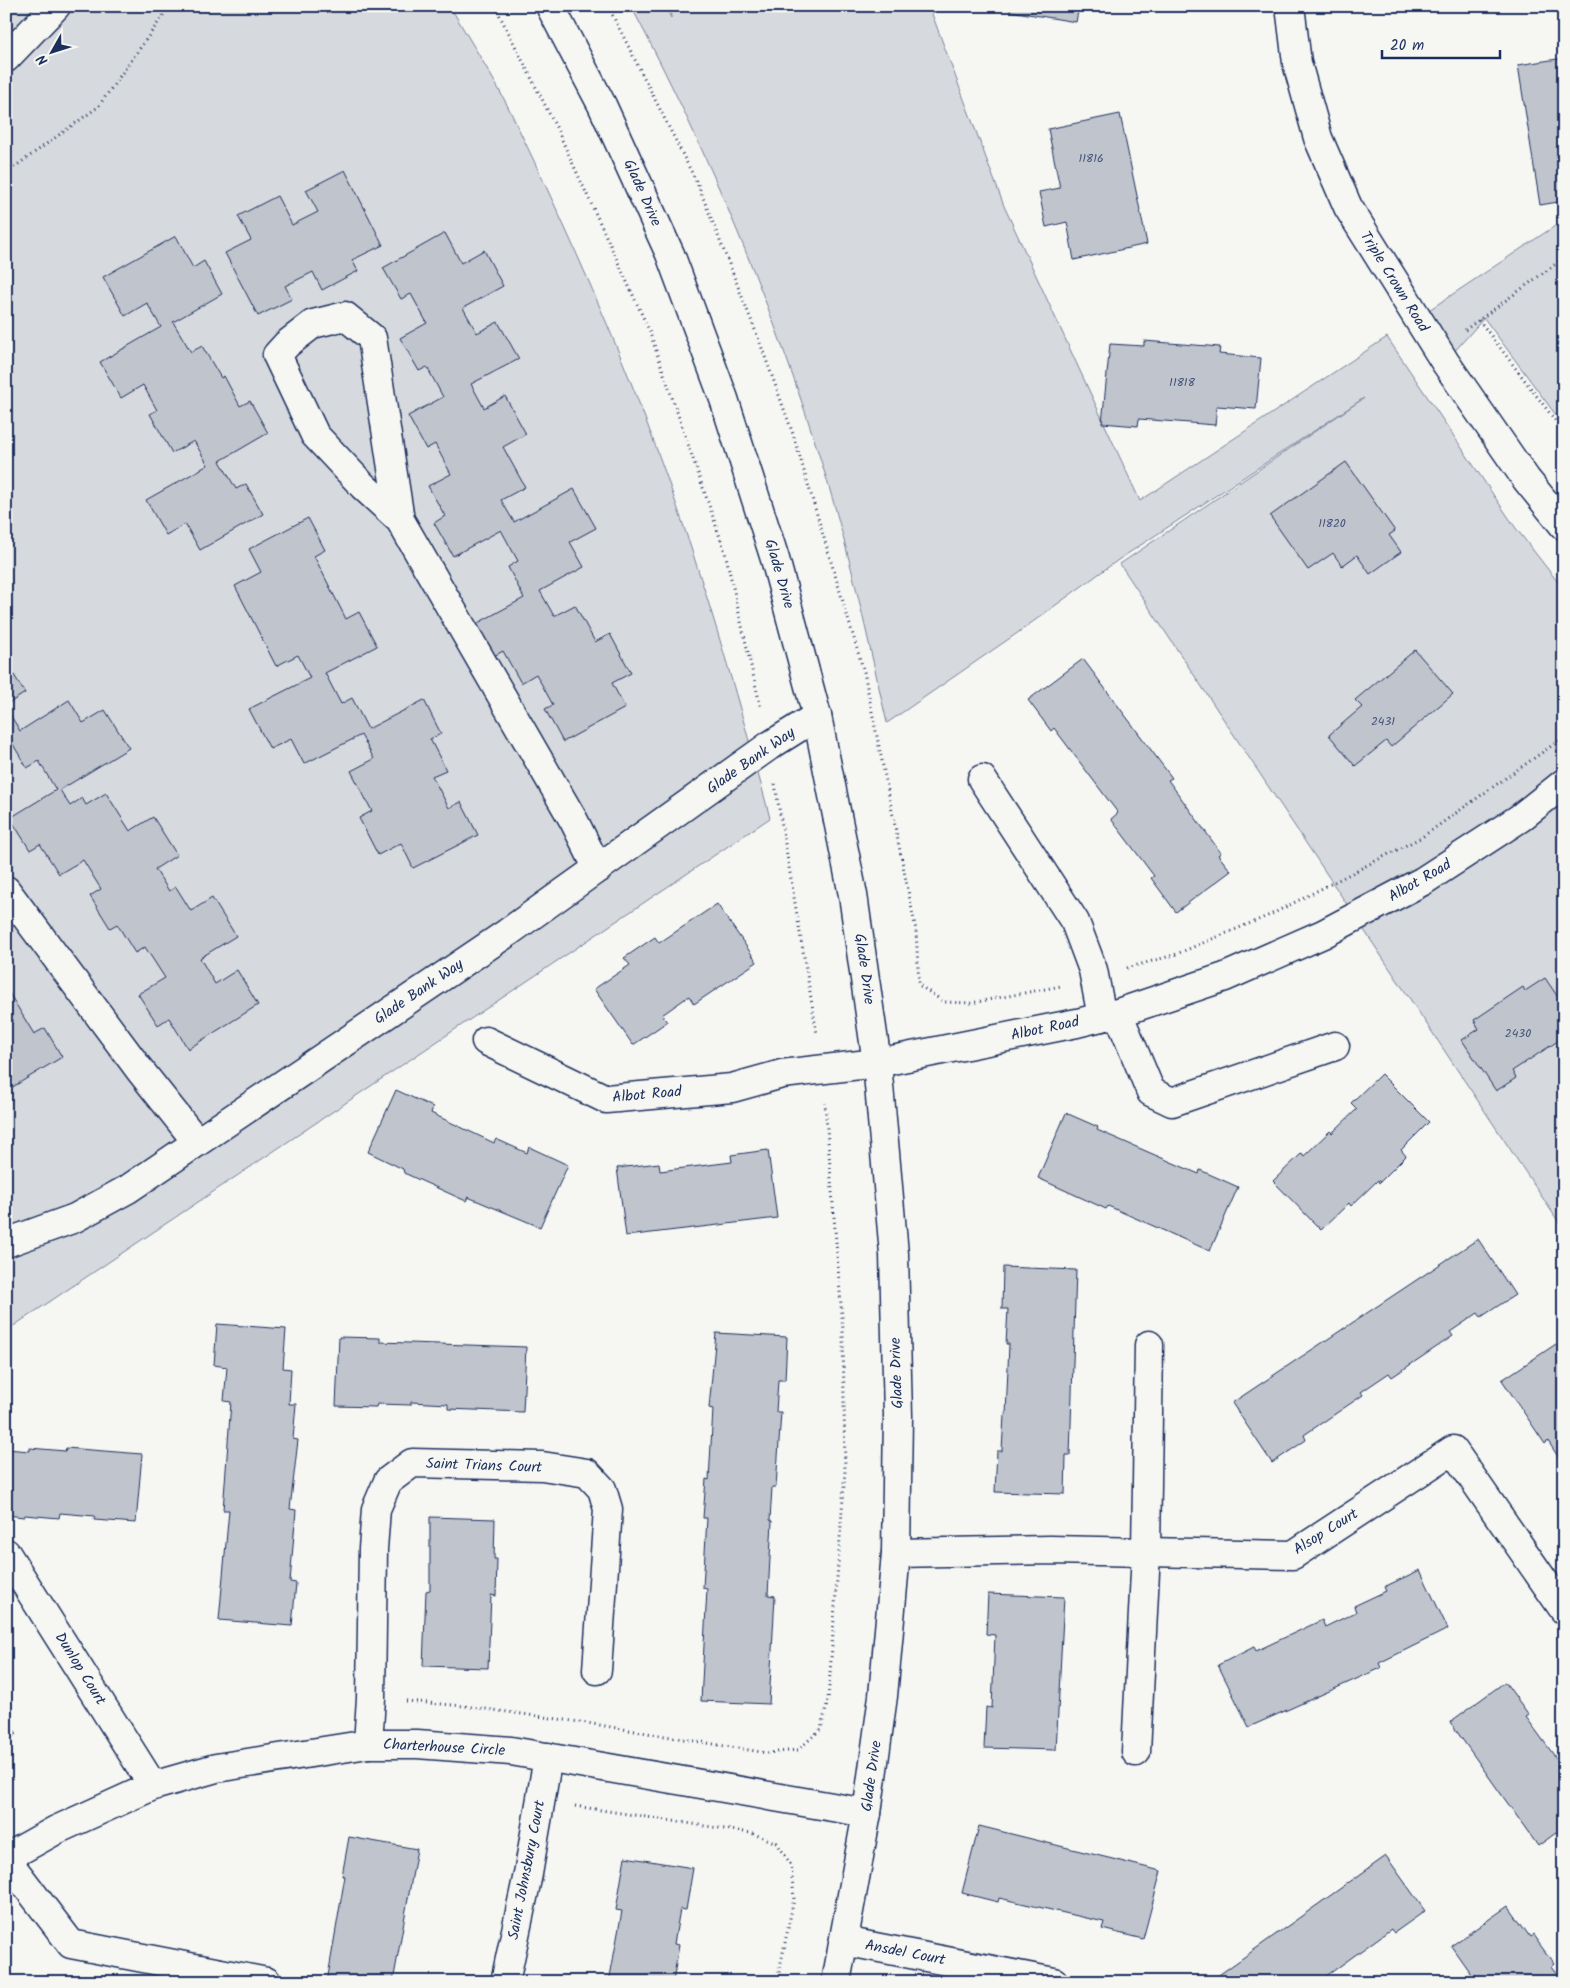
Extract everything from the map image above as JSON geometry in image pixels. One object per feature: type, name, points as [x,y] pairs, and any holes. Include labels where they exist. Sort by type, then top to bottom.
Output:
[{"type":"street","points":[[6,58],[56,6]]},
{"type":"street","name":"Glade Drive","points":[[550,6],[614,132],[670,254],[724,399],[775,559],[817,716],[853,895],[877,1063],[894,1254],[898,1416],[896,1553],[883,1696],[868,1813],[836,1982]]},
{"type":"street","name":"Triple Crown Road","points":[[1290,6],[1296,63],[1318,138],[1348,207],[1437,351],[1526,479],[1564,526]]},
{"type":"street","points":[[400,520],[372,338],[345,316],[313,324],[287,344],[277,355],[315,435],[363,486],[400,520],[574,821],[598,869]]},
{"type":"street","name":"Glade Bank Way","points":[[6,1243],[82,1214],[128,1189],[598,869],[769,746],[817,716]]},
{"type":"street","points":[[982,779],[1075,922],[1110,1015],[1151,1092],[1172,1102],[1335,1046]]},
{"type":"street","name":"Albot Road","points":[[486,1041],[606,1099],[732,1088],[782,1074],[877,1063],[1110,1015],[1225,977],[1323,934],[1423,881],[1520,818],[1564,783]]},
{"type":"street","points":[[6,890],[133,1061],[197,1142]]},
{"type":"street","points":[[1136,1752],[1146,1552],[1148,1344]]},
{"type":"street","name":"Alsop Court","points":[[896,1553],[1050,1550],[1293,1555],[1453,1450],[1564,1610]]},
{"type":"street","name":"Saint Trians Court","points":[[368,1744],[371,1698],[373,1549],[376,1509],[388,1481],[412,1464],[542,1466],[587,1473],[602,1489],[608,1509],[598,1670]]},
{"type":"street","name":"Dunlop Court","points":[[6,1552],[153,1786]]},
{"type":"street","name":"Charterhouse Circle","points":[[6,1858],[56,1830],[153,1786],[216,1768],[368,1744],[432,1745],[548,1757],[868,1813]]},
{"type":"street","name":"Saint Johnsbury Court","points":[[505,1982],[528,1874],[548,1757]]},
{"type":"street","points":[[6,1858],[71,1944],[267,1982]]},
{"type":"street","name":"Ansdel Court","points":[[844,1941],[1054,1982]]},
{"type":"path","points":[[6,173],[98,106],[170,6]]},
{"type":"path","points":[[371,1698],[464,1706],[640,1731],[767,1753],[798,1750],[821,1729],[828,1700],[845,1471],[843,1330],[823,1069],[769,746],[725,552],[648,330],[556,127],[495,6]]},
{"type":"path","points":[[608,6],[698,185],[759,340],[793,434],[864,672],[916,930],[919,985],[944,1002],[971,1003],[1095,978],[1174,955],[1270,915],[1422,837],[1564,737]]},
{"type":"path","points":[[1437,351],[1564,258]]},
{"type":"path","points":[[1479,320],[1564,432]]},
{"type":"path","points":[[540,1801],[751,1833],[777,1843],[791,1865],[794,1899],[777,1982]]},
{"type":"shaded area","points":[[6,6],[450,6],[499,89],[513,117],[592,290],[636,395],[656,447],[709,604],[770,818],[6,1331]]},
{"type":"shaded area","points":[[631,6],[665,6],[671,18],[670,6],[929,6],[1004,206],[1140,501],[1387,337],[1515,527],[1564,590],[1564,1230],[1120,564],[1364,398],[1118,560],[1016,634],[887,723],[859,599],[835,507],[786,356],[715,178]]},
{"type":"shaded area","points":[[1564,220],[1564,426],[1484,318],[1445,362],[1417,318]]},
{"type":"building","points":[[1011,6],[1079,6],[1076,22],[1010,11]]},
{"type":"building","points":[[1564,58],[1564,201],[1540,205],[1518,65]]},
{"type":"building","points":[[1120,114],[1147,244],[1074,260],[1067,222],[1046,227],[1039,192],[1060,188],[1048,129]]},
{"type":"building","points":[[345,170],[383,245],[352,260],[358,271],[322,290],[313,272],[285,286],[292,299],[258,316],[225,253],[251,240],[238,216],[277,196],[292,225],[318,212],[306,190]]},
{"type":"building","points":[[445,233],[461,263],[484,250],[503,286],[463,308],[477,333],[498,322],[519,359],[471,384],[484,408],[505,396],[526,434],[503,447],[525,487],[501,500],[514,522],[574,489],[596,528],[570,542],[584,567],[540,591],[554,616],[575,605],[595,642],[610,634],[631,673],[612,683],[625,708],[563,742],[545,709],[553,705],[536,674],[521,683],[503,651],[494,656],[476,624],[524,598],[508,567],[518,561],[501,530],[453,556],[434,523],[445,516],[428,486],[451,474],[435,444],[426,449],[408,416],[443,397],[427,367],[419,371],[400,338],[427,323],[411,294],[401,299],[383,268]]},
{"type":"building","points":[[176,236],[193,268],[204,261],[222,294],[173,322],[191,352],[202,346],[221,378],[224,376],[240,406],[250,401],[268,433],[220,461],[236,489],[246,484],[263,514],[200,550],[185,524],[166,535],[146,500],[208,465],[194,441],[172,453],[150,414],[157,410],[143,385],[121,398],[100,362],[161,327],[147,303],[125,316],[103,277]]},
{"type":"building","points":[[1144,341],[1220,347],[1219,354],[1261,358],[1256,409],[1217,406],[1215,425],[1139,419],[1138,426],[1102,423],[1110,344],[1144,346]]},
{"type":"building","points":[[1346,462],[1395,531],[1389,535],[1401,552],[1370,574],[1357,555],[1342,566],[1333,553],[1308,570],[1270,516]]},
{"type":"building","points":[[308,518],[325,550],[314,556],[346,619],[359,612],[377,646],[325,673],[341,704],[352,698],[368,729],[424,700],[441,734],[430,739],[446,770],[432,776],[449,808],[461,802],[478,835],[413,868],[401,843],[378,855],[359,818],[372,811],[351,771],[374,759],[361,735],[304,764],[291,739],[270,749],[249,709],[310,678],[298,655],[276,666],[235,586],[261,572],[249,549]]},
{"type":"building","points":[[1415,650],[1453,694],[1391,747],[1386,741],[1355,766],[1329,735],[1362,707],[1355,700]]},
{"type":"building","points":[[1083,659],[1172,778],[1168,780],[1221,853],[1218,855],[1231,871],[1176,912],[1151,878],[1154,876],[1111,819],[1118,813],[1054,728],[1051,731],[1028,700]]},
{"type":"building","points":[[6,662],[25,693],[6,705]]},
{"type":"building","points":[[69,700],[83,723],[105,710],[129,748],[60,790],[70,806],[82,798],[86,805],[106,793],[130,831],[153,817],[177,855],[155,869],[169,891],[176,887],[191,911],[212,898],[236,936],[200,958],[215,984],[237,970],[258,1005],[188,1049],[169,1018],[158,1025],[138,994],[165,978],[145,947],[135,953],[117,924],[110,928],[90,896],[101,889],[83,860],[59,874],[40,844],[30,850],[10,818],[56,790],[39,761],[27,768],[8,736],[6,736],[6,708],[20,731]]},
{"type":"building","points":[[717,904],[757,962],[694,1004],[689,996],[662,1015],[667,1022],[633,1045],[594,989],[630,965],[624,958],[655,937],[659,943]]},
{"type":"building","points":[[1545,978],[1564,1006],[1564,1037],[1512,1071],[1516,1078],[1496,1091],[1462,1040],[1479,1029],[1474,1020],[1523,987],[1525,991]]},
{"type":"building","points":[[6,988],[34,1034],[45,1028],[62,1057],[6,1091]]},
{"type":"building","points":[[1381,1074],[1429,1122],[1401,1150],[1406,1156],[1379,1183],[1378,1180],[1351,1206],[1349,1203],[1321,1230],[1273,1181],[1302,1153],[1304,1156],[1357,1109],[1351,1103]]},
{"type":"building","points":[[396,1090],[433,1107],[431,1113],[494,1143],[496,1139],[527,1153],[529,1147],[568,1165],[540,1227],[468,1197],[466,1201],[404,1173],[403,1169],[368,1152]]},
{"type":"building","points":[[1066,1113],[1098,1127],[1097,1130],[1199,1174],[1200,1170],[1238,1187],[1210,1251],[1108,1206],[1106,1209],[1038,1178]]},
{"type":"building","points":[[768,1150],[777,1218],[626,1236],[617,1168],[659,1163],[660,1171],[732,1162],[731,1155]]},
{"type":"building","points":[[1478,1239],[1515,1295],[1481,1317],[1478,1313],[1450,1332],[1453,1336],[1392,1377],[1389,1373],[1361,1392],[1363,1395],[1304,1435],[1306,1440],[1272,1463],[1232,1403]]},
{"type":"building","points":[[1003,1267],[1076,1270],[1070,1455],[1066,1455],[1065,1494],[995,1492],[997,1451],[1002,1451],[1004,1415],[1006,1415],[1009,1344],[1006,1344],[1008,1309],[1002,1309]]},
{"type":"building","points":[[217,1324],[286,1329],[283,1368],[291,1369],[289,1404],[296,1404],[293,1439],[298,1440],[290,1509],[296,1510],[290,1582],[296,1583],[292,1626],[219,1620],[229,1510],[223,1510],[231,1402],[224,1401],[227,1367],[214,1365]]},
{"type":"building","points":[[716,1333],[787,1337],[785,1380],[778,1380],[776,1412],[781,1412],[776,1487],[772,1487],[770,1520],[772,1521],[768,1595],[775,1596],[769,1704],[701,1701],[707,1589],[703,1588],[707,1518],[703,1518],[706,1479],[709,1480],[713,1409],[709,1408]]},
{"type":"building","points":[[339,1337],[380,1338],[380,1342],[526,1347],[523,1412],[448,1409],[448,1404],[411,1402],[411,1405],[377,1404],[376,1407],[336,1406]]},
{"type":"building","points":[[1556,1344],[1564,1355],[1564,1466],[1548,1441],[1545,1444],[1502,1380]]},
{"type":"building","points":[[30,1448],[65,1451],[66,1448],[142,1454],[136,1523],[94,1520],[95,1516],[60,1513],[59,1518],[6,1515],[6,1449],[30,1451]]},
{"type":"building","points":[[430,1517],[495,1519],[494,1559],[497,1559],[496,1596],[491,1595],[488,1668],[423,1666],[426,1591],[430,1590]]},
{"type":"building","points":[[1420,1570],[1448,1629],[1379,1663],[1381,1668],[1249,1727],[1218,1665],[1254,1647],[1256,1651],[1322,1620],[1325,1627],[1356,1612],[1354,1606],[1386,1591],[1384,1587]]},
{"type":"building","points":[[988,1594],[1064,1597],[1056,1750],[984,1748],[986,1707],[992,1708],[995,1635],[986,1634]]},
{"type":"building","points":[[1505,1682],[1529,1715],[1526,1717],[1564,1769],[1564,1827],[1538,1846],[1450,1722]]},
{"type":"building","points":[[6,1718],[17,1734],[6,1741]]},
{"type":"building","points":[[979,1826],[1161,1871],[1143,1939],[1102,1929],[1104,1922],[999,1898],[998,1902],[962,1893]]},
{"type":"building","points":[[349,1837],[417,1849],[393,1982],[327,1982],[345,1876],[342,1876]]},
{"type":"building","points":[[1386,1856],[1425,1911],[1394,1933],[1391,1929],[1318,1982],[1209,1982]]},
{"type":"building","points":[[625,1857],[693,1868],[686,1910],[680,1909],[674,1944],[679,1945],[673,1982],[609,1982],[622,1911],[616,1910]]},
{"type":"building","points":[[1508,1906],[1530,1937],[1533,1935],[1554,1964],[1551,1967],[1562,1982],[1487,1982],[1482,1975],[1475,1980],[1451,1946]]}]
